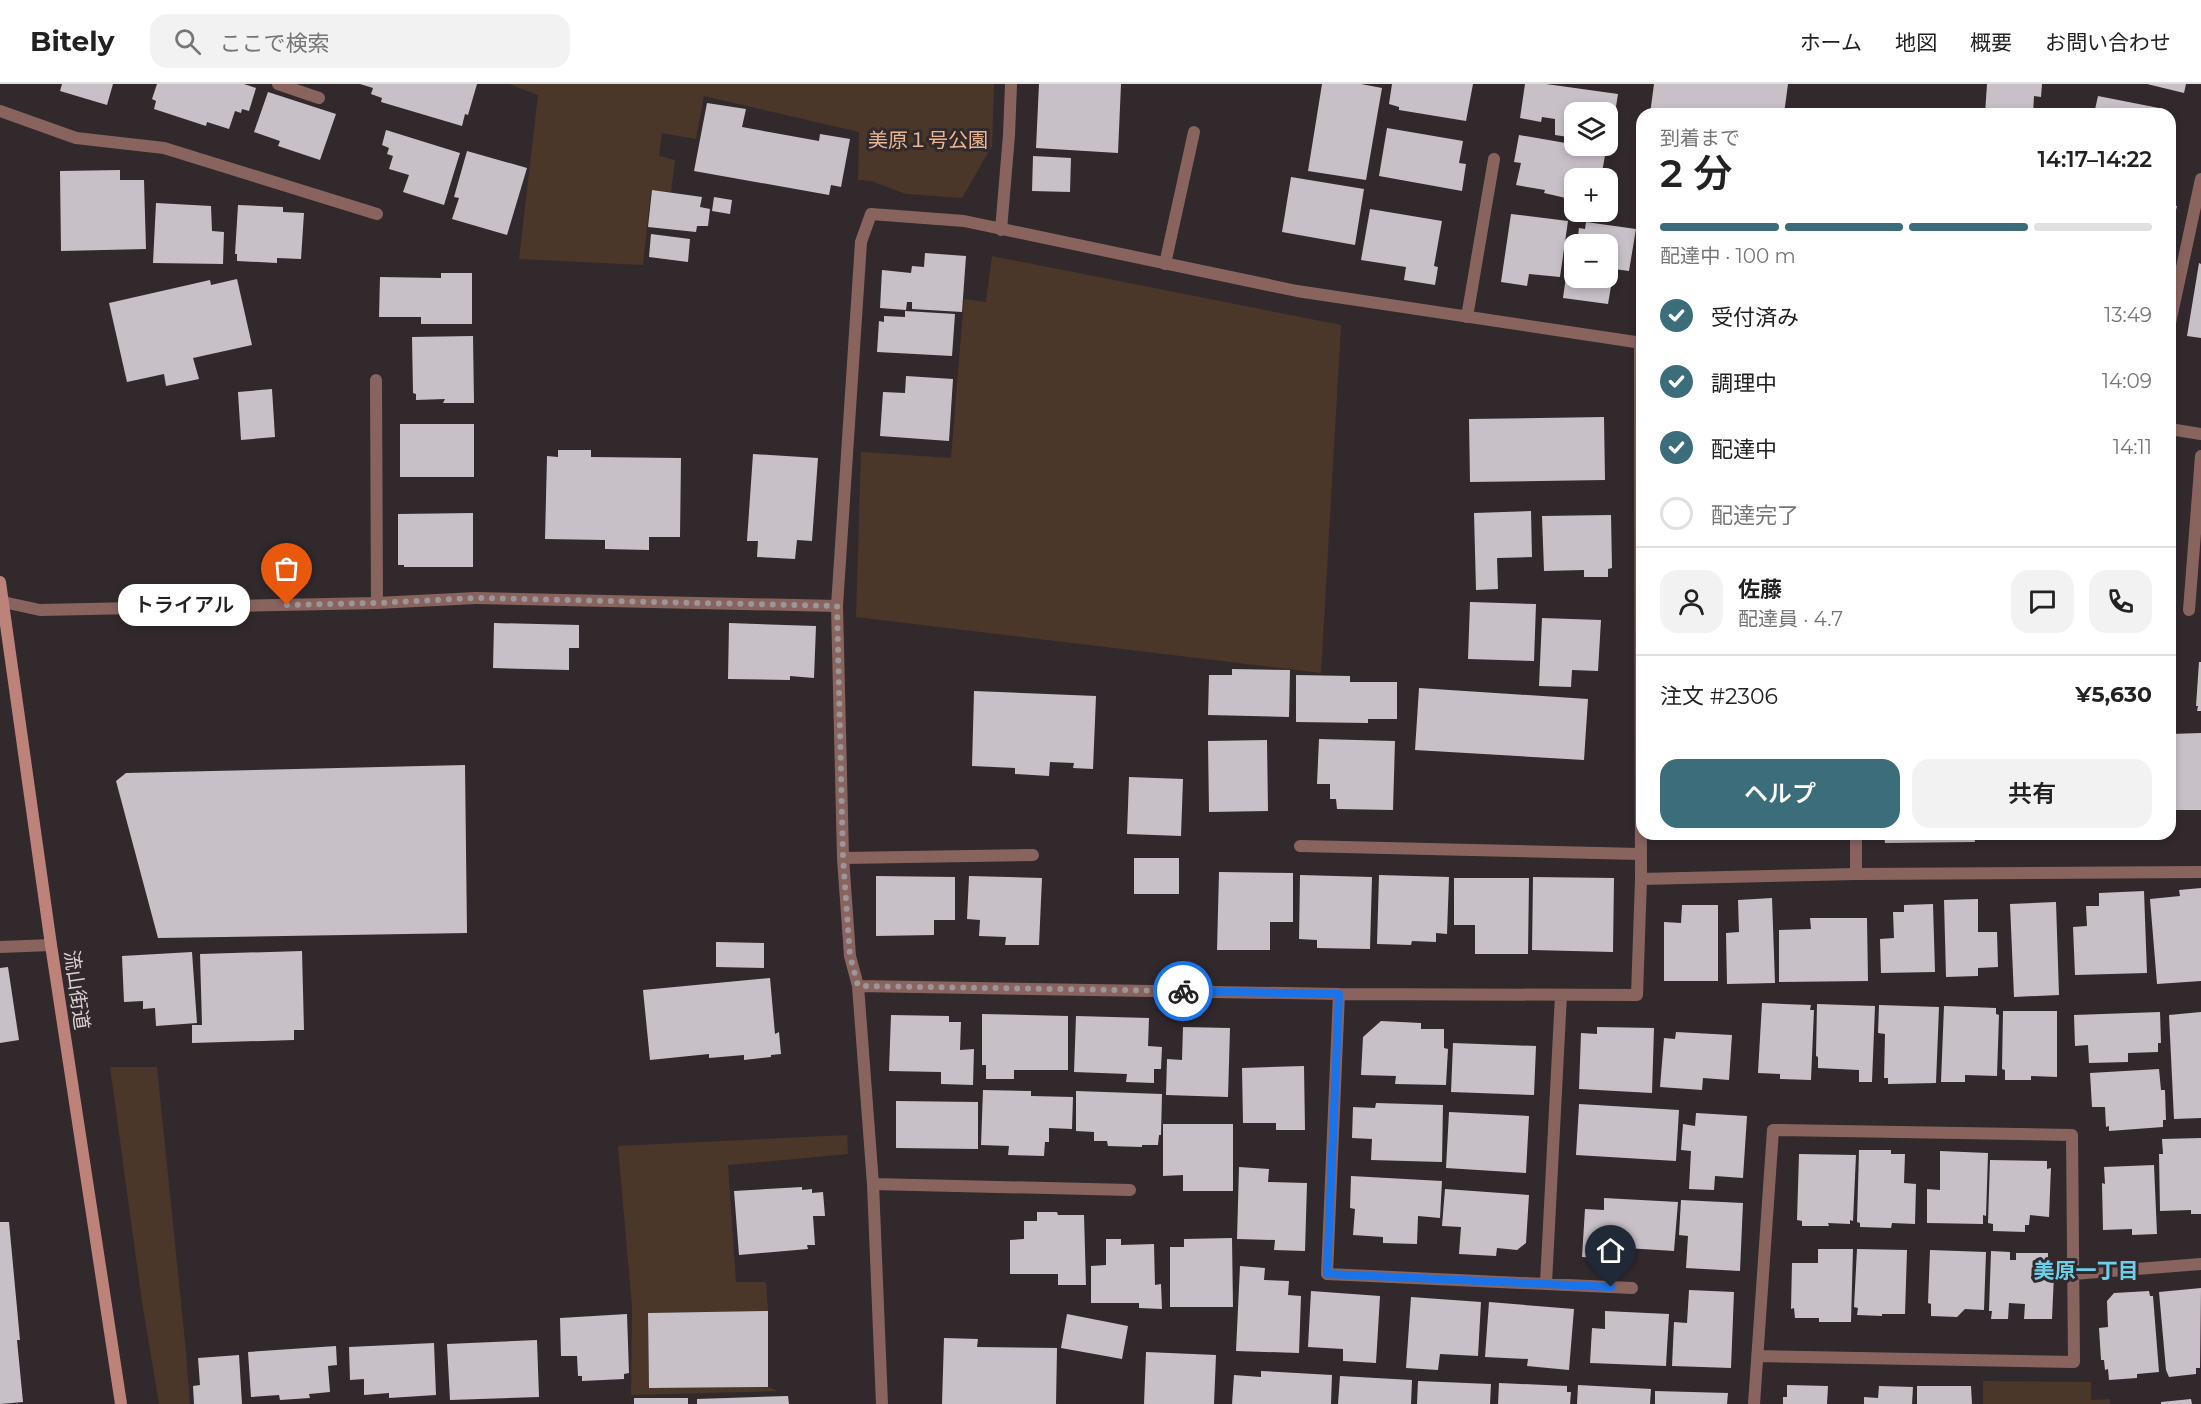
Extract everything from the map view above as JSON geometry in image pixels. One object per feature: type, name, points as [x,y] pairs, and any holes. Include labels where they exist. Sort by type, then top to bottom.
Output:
[{"type":"street","points":[[278,84],[319,98]]},
{"type":"street","points":[[1001,230],[1011,84]]},
{"type":"street","points":[[0,111],[76,138],[164,148],[377,214]]},
{"type":"street","points":[[1165,264],[1194,132]]},
{"type":"street","points":[[1467,317],[1494,159]]},
{"type":"street","points":[[2176,295],[2201,179]]},
{"type":"street","points":[[882,1404],[873,1184],[858,986],[850,956],[843,858],[837,606],[861,242],[871,214],[964,221],[1297,291],[1636,342]]},
{"type":"street","points":[[376,380],[377,603]]},
{"type":"street","points":[[2176,430],[2201,434]]},
{"type":"street","points":[[2189,610],[2201,456]]},
{"type":"street","name":"流山街道","points":[[0,582],[51,945],[121,1404]]},
{"type":"street","points":[[3,602],[40,610],[377,603],[476,598],[837,606]]},
{"type":"street","points":[[858,986],[1339,994],[1637,995],[1640,840]]},
{"type":"street","points":[[1856,840],[1856,874]]},
{"type":"street","points":[[1300,846],[1640,854]]},
{"type":"street","points":[[843,858],[1033,855]]},
{"type":"street","points":[[1641,879],[1856,874],[2201,872]]},
{"type":"street","points":[[0,947],[51,945]]},
{"type":"street","points":[[1339,994],[1327,1274],[1632,1288]]},
{"type":"street","points":[[1546,1283],[1561,995]]},
{"type":"street","points":[[1754,1404],[1773,1130],[2072,1135],[2074,1362],[1758,1356]]},
{"type":"street","points":[[873,1184],[1130,1190]]},
{"type":"street","points":[[2073,1274],[2201,1264]]},
{"type":"green space","name":"美原１号公園","points":[[509,84],[994,84],[992,146],[962,198],[906,194],[871,181],[858,180],[859,132],[704,96],[696,139],[662,133],[659,156],[675,160],[671,192],[651,190],[643,265],[519,259],[538,95]]},
{"type":"green space","points":[[992,256],[1341,325],[1321,673],[856,617],[861,452],[951,458],[964,299],[986,302]]},
{"type":"green space","points":[[110,1067],[157,1067],[190,1404],[159,1404],[142,1302]]},
{"type":"green space","points":[[847,1135],[848,1154],[728,1165],[736,1282],[766,1282],[768,1311],[648,1313],[649,1388],[768,1387],[778,1391],[631,1395],[632,1307],[618,1146]]},
{"type":"green space","points":[[1983,1381],[2091,1382],[2091,1400],[2110,1399],[2110,1404],[1983,1404]]},
{"type":"building","points":[[62,84],[113,84],[107,105],[60,91]]},
{"type":"building","points":[[157,84],[244,84],[256,88],[249,111],[242,109],[241,113],[235,111],[229,129],[207,122],[206,126],[154,109],[156,101],[152,99]]},
{"type":"building","points":[[360,84],[477,84],[468,115],[465,114],[462,126],[381,102],[382,98],[371,94],[373,88]]},
{"type":"building","points":[[1039,84],[1121,84],[1118,153],[1036,148]]},
{"type":"building","points":[[1322,84],[1361,84],[1382,88],[1366,180],[1308,171]]},
{"type":"building","points":[[1392,84],[1473,84],[1466,121],[1399,110],[1399,107],[1389,104]]},
{"type":"building","points":[[1525,84],[1546,84],[1618,94],[1617,102],[1564,102],[1564,136],[1555,135],[1555,119],[1542,117],[1541,122],[1520,118]]},
{"type":"building","points":[[1654,84],[1788,84],[1785,108],[1651,108]]},
{"type":"building","points":[[1987,84],[2042,84],[2041,97],[2034,96],[2033,108],[1985,108]]},
{"type":"building","points":[[2147,84],[2186,84],[2184,93]]},
{"type":"building","points":[[268,92],[336,114],[320,160],[278,146],[280,141],[254,132]]},
{"type":"building","points":[[2098,96],[2159,108],[2095,108]]},
{"type":"building","points":[[707,103],[746,109],[742,127],[819,141],[820,134],[850,139],[841,187],[831,185],[829,195],[694,171]]},
{"type":"building","points":[[1387,128],[1463,141],[1459,163],[1466,164],[1462,191],[1379,176]]},
{"type":"building","points":[[386,130],[460,153],[444,205],[403,192],[409,175],[389,169],[393,156],[387,154],[389,148],[382,145]]},
{"type":"building","points":[[1519,135],[1564,143],[1564,156],[1605,156],[1603,168],[1564,168],[1564,198],[1544,193],[1545,190],[1516,185],[1521,163],[1514,162]]},
{"type":"building","points":[[467,151],[527,168],[507,235],[452,219],[459,198],[454,197]]},
{"type":"building","points":[[1033,156],[1071,158],[1070,192],[1032,191]]},
{"type":"building","points":[[120,170],[120,180],[144,180],[146,249],[61,251],[60,171]]},
{"type":"building","points":[[1291,177],[1364,189],[1355,245],[1282,232]]},
{"type":"building","points":[[652,190],[702,197],[700,207],[710,209],[708,226],[697,226],[696,232],[648,227]]},
{"type":"building","points":[[714,197],[732,200],[730,214],[712,211]]},
{"type":"building","points":[[156,203],[211,206],[212,231],[224,232],[223,264],[153,263]]},
{"type":"building","points":[[238,205],[283,207],[283,212],[304,213],[301,259],[277,258],[277,263],[237,261],[237,254],[235,254]]},
{"type":"building","points":[[1370,209],[1442,221],[1434,266],[1438,267],[1435,285],[1404,280],[1406,267],[1361,260]]},
{"type":"building","points":[[1511,214],[1568,222],[1566,234],[1564,234],[1560,277],[1529,274],[1527,286],[1501,282]]},
{"type":"building","points":[[1586,222],[1636,229],[1629,271],[1618,270],[1618,234],[1578,234],[1579,228],[1585,229]]},
{"type":"building","points":[[651,234],[690,239],[688,262],[649,257]]},
{"type":"building","points":[[925,253],[966,256],[962,312],[912,309],[912,302],[907,302],[906,310],[880,308],[882,270],[911,273],[912,266],[924,267]]},
{"type":"building","points":[[2199,263],[2201,264],[2201,338],[2187,336]]},
{"type":"building","points":[[441,273],[472,273],[472,324],[421,324],[421,317],[379,317],[380,277],[441,278]]},
{"type":"building","points":[[237,279],[252,345],[193,358],[199,379],[166,386],[164,374],[127,382],[109,303],[210,280],[211,285]]},
{"type":"building","points":[[1564,288],[1611,288],[1608,304],[1563,298]]},
{"type":"building","points":[[905,311],[955,314],[952,356],[877,352],[879,321],[884,322],[884,316],[905,317]]},
{"type":"building","points":[[473,336],[474,403],[443,403],[445,399],[416,400],[416,394],[413,393],[412,337]]},
{"type":"building","points":[[906,376],[953,379],[949,441],[880,436],[883,392],[905,393]]},
{"type":"building","points":[[272,389],[275,437],[241,440],[238,392]]},
{"type":"building","points":[[1604,417],[1605,480],[1470,482],[1469,419]]},
{"type":"building","points":[[400,424],[474,424],[474,477],[400,477]]},
{"type":"building","points":[[558,450],[591,450],[591,457],[681,458],[680,537],[649,537],[649,550],[605,549],[605,540],[545,539],[547,456],[558,457]]},
{"type":"building","points":[[753,454],[818,458],[812,541],[797,540],[795,559],[757,557],[758,541],[747,541]]},
{"type":"building","points":[[1531,511],[1532,557],[1497,558],[1498,589],[1476,590],[1474,513]]},
{"type":"building","points":[[473,513],[473,567],[404,567],[404,565],[398,565],[398,514]]},
{"type":"building","points":[[1611,515],[1612,568],[1608,569],[1608,577],[1584,577],[1584,570],[1544,571],[1542,516]]},
{"type":"building","points":[[1470,602],[1536,604],[1534,661],[1468,659]]},
{"type":"building","points":[[1542,618],[1601,620],[1598,671],[1572,670],[1571,687],[1539,686]]},
{"type":"building","points":[[494,623],[579,625],[579,648],[569,648],[569,670],[493,668]]},
{"type":"building","points":[[729,623],[816,626],[814,678],[790,676],[790,680],[728,679]]},
{"type":"building","points":[[2199,662],[2201,662],[2201,711],[2197,711],[2198,706],[2196,706]]},
{"type":"building","points":[[1232,669],[1290,670],[1289,717],[1208,715],[1209,675],[1232,675]]},
{"type":"building","points":[[1296,675],[1350,676],[1350,682],[1397,682],[1397,719],[1368,719],[1368,723],[1296,722]]},
{"type":"building","points":[[1419,688],[1588,699],[1584,760],[1415,750]]},
{"type":"building","points":[[974,691],[1096,696],[1093,769],[1073,768],[1074,763],[1050,762],[1049,776],[1015,774],[1015,768],[972,766]]},
{"type":"building","points":[[2201,733],[2201,810],[2176,810],[2176,734]]},
{"type":"building","points":[[1319,739],[1395,741],[1393,810],[1337,809],[1336,799],[1330,799],[1330,784],[1317,784]]},
{"type":"building","points":[[1267,740],[1268,811],[1209,812],[1208,741]]},
{"type":"building","points":[[465,765],[467,933],[158,938],[116,781],[126,773]]},
{"type":"building","points":[[1129,777],[1183,779],[1181,836],[1127,834]]},
{"type":"building","points":[[1885,840],[1975,840],[1975,842],[1885,843]]},
{"type":"building","points":[[1134,858],[1179,858],[1179,894],[1134,894]]},
{"type":"building","points":[[1219,872],[1293,873],[1293,922],[1270,922],[1270,950],[1217,950]]},
{"type":"building","points":[[1300,875],[1372,877],[1370,949],[1317,948],[1317,940],[1299,939]]},
{"type":"building","points":[[1379,875],[1449,877],[1447,934],[1436,933],[1436,942],[1412,941],[1411,945],[1377,944]]},
{"type":"building","points":[[876,876],[955,877],[955,920],[934,920],[934,935],[876,936]]},
{"type":"building","points":[[969,876],[1042,878],[1039,945],[1005,945],[1006,937],[979,936],[980,920],[967,919]]},
{"type":"building","points":[[1533,877],[1614,878],[1613,952],[1532,950]]},
{"type":"building","points":[[1454,878],[1529,878],[1528,954],[1475,954],[1475,925],[1454,925]]},
{"type":"building","points":[[2201,888],[2201,981],[2157,984],[2150,899],[2180,896],[2179,890]]},
{"type":"building","points":[[2144,891],[2147,973],[2075,975],[2073,927],[2087,926],[2086,906],[2099,906],[2099,893]]},
{"type":"building","points":[[1772,898],[1775,983],[1727,984],[1726,933],[1739,932],[1738,900]]},
{"type":"building","points":[[1978,899],[1978,932],[1997,932],[1998,967],[1978,968],[1978,976],[1946,977],[1944,900]]},
{"type":"building","points":[[2056,902],[2059,995],[2014,997],[2010,904]]},
{"type":"building","points":[[1933,904],[1935,972],[1881,973],[1880,939],[1894,938],[1893,912],[1904,912],[1904,905]]},
{"type":"building","points":[[1682,905],[1718,905],[1718,981],[1664,981],[1664,922],[1681,923]]},
{"type":"building","points":[[1810,918],[1867,918],[1868,981],[1779,982],[1779,930],[1811,929]]},
{"type":"building","points":[[716,942],[764,943],[764,968],[716,967]]},
{"type":"building","points":[[302,951],[304,1030],[294,1030],[294,1040],[192,1043],[192,1025],[202,1025],[200,954]]},
{"type":"building","points":[[192,952],[197,1023],[156,1026],[155,1008],[143,1009],[143,1001],[124,1002],[122,956]]},
{"type":"building","points":[[8,967],[19,1040],[0,1043],[0,968]]},
{"type":"building","points":[[770,978],[775,1034],[779,1032],[781,1054],[744,1060],[744,1055],[709,1058],[709,1054],[650,1060],[643,990]]},
{"type":"building","points":[[1762,1003],[1811,1005],[1810,1010],[1814,1010],[1811,1080],[1780,1079],[1780,1074],[1758,1073]]},
{"type":"building","points":[[1817,1004],[1875,1006],[1872,1082],[1859,1082],[1859,1070],[1818,1068],[1818,1057],[1816,1056]]},
{"type":"building","points":[[1879,1005],[1939,1007],[1936,1083],[1888,1084],[1888,1078],[1884,1078],[1885,1034],[1878,1033]]},
{"type":"building","points":[[1944,1006],[1996,1008],[1996,1014],[1999,1015],[1997,1076],[1965,1075],[1965,1082],[1941,1082]]},
{"type":"building","points":[[2003,1011],[2057,1011],[2057,1077],[2031,1076],[2031,1080],[2005,1080],[2005,1070],[2002,1069]]},
{"type":"building","points":[[2160,1012],[2161,1043],[2158,1043],[2158,1052],[2128,1053],[2128,1062],[2089,1063],[2088,1045],[2075,1046],[2074,1015]]},
{"type":"building","points":[[2201,1012],[2201,1118],[2174,1119],[2169,1015]]},
{"type":"building","points":[[982,1014],[1068,1016],[1068,1070],[1014,1070],[1014,1079],[986,1079],[986,1065],[982,1065]]},
{"type":"building","points":[[891,1015],[949,1016],[949,1022],[961,1022],[960,1050],[974,1049],[973,1085],[941,1084],[941,1072],[889,1071]]},
{"type":"building","points":[[1076,1016],[1149,1018],[1148,1046],[1162,1047],[1161,1069],[1154,1069],[1154,1083],[1126,1082],[1127,1074],[1074,1072]]},
{"type":"building","points":[[1381,1021],[1421,1023],[1421,1029],[1444,1029],[1444,1048],[1448,1049],[1446,1085],[1395,1084],[1396,1076],[1361,1075],[1363,1037]]},
{"type":"building","points":[[1183,1027],[1230,1028],[1228,1097],[1166,1095],[1167,1059],[1182,1060]]},
{"type":"building","points":[[1597,1027],[1654,1028],[1652,1093],[1579,1089],[1581,1033],[1597,1034]]},
{"type":"building","points":[[1676,1032],[1732,1035],[1729,1080],[1703,1078],[1702,1090],[1660,1087],[1664,1038],[1675,1039]]},
{"type":"building","points":[[1453,1043],[1536,1046],[1534,1095],[1451,1092]]},
{"type":"building","points":[[1304,1066],[1305,1130],[1276,1130],[1276,1123],[1243,1123],[1242,1068]]},
{"type":"building","points":[[2159,1069],[2161,1090],[2165,1090],[2166,1120],[2163,1120],[2163,1127],[2109,1131],[2109,1126],[2106,1127],[2105,1107],[2092,1107],[2090,1073]]},
{"type":"building","points":[[983,1090],[1031,1091],[1031,1096],[1073,1097],[1072,1129],[1049,1128],[1049,1142],[1045,1142],[1044,1156],[1008,1155],[1009,1146],[981,1145]]},
{"type":"building","points":[[1076,1091],[1162,1094],[1161,1135],[1159,1135],[1158,1145],[1108,1146],[1107,1141],[1094,1141],[1094,1132],[1076,1131]]},
{"type":"building","points":[[896,1101],[978,1102],[978,1149],[896,1148]]},
{"type":"building","points":[[1376,1103],[1443,1105],[1442,1162],[1371,1160],[1372,1139],[1352,1138],[1353,1107],[1375,1108]]},
{"type":"building","points":[[1579,1104],[1679,1110],[1676,1161],[1576,1155]]},
{"type":"building","points":[[1449,1112],[1529,1116],[1526,1173],[1446,1168]]},
{"type":"building","points":[[1696,1113],[1747,1116],[1743,1178],[1715,1176],[1714,1190],[1689,1189],[1691,1151],[1681,1150],[1683,1124],[1695,1126]]},
{"type":"building","points":[[1163,1124],[1233,1124],[1233,1191],[1183,1191],[1183,1175],[1163,1176]]},
{"type":"building","points":[[2201,1138],[2201,1214],[2191,1214],[2191,1210],[2160,1211],[2159,1154],[2163,1154],[2162,1139]]},
{"type":"building","points":[[1859,1150],[1891,1150],[1891,1154],[1905,1154],[1904,1183],[1916,1184],[1915,1224],[1892,1223],[1891,1228],[1860,1227],[1860,1223],[1857,1222]]},
{"type":"building","points":[[1940,1151],[1988,1153],[1986,1216],[1983,1215],[1983,1224],[1927,1223],[1927,1189],[1940,1190]]},
{"type":"building","points":[[1799,1154],[1856,1155],[1853,1221],[1850,1220],[1850,1224],[1828,1223],[1829,1226],[1802,1226],[1802,1221],[1797,1220]]},
{"type":"building","points":[[1990,1160],[2047,1161],[2047,1169],[2051,1168],[2049,1217],[2030,1215],[2029,1225],[2025,1225],[2025,1232],[1993,1231],[1993,1224],[1988,1223]]},
{"type":"building","points":[[2154,1165],[2157,1234],[2132,1235],[2132,1229],[2103,1230],[2104,1167]]},
{"type":"building","points":[[1239,1167],[1269,1169],[1268,1182],[1307,1183],[1305,1251],[1274,1250],[1275,1240],[1237,1239]]},
{"type":"building","points":[[1351,1176],[1442,1181],[1440,1218],[1418,1216],[1417,1244],[1383,1243],[1383,1237],[1353,1235],[1355,1209],[1350,1208]]},
{"type":"building","points":[[802,1187],[802,1190],[812,1189],[812,1193],[823,1192],[825,1216],[813,1216],[815,1245],[807,1245],[808,1249],[739,1255],[734,1191]]},
{"type":"building","points":[[1445,1189],[1529,1195],[1526,1243],[1517,1250],[1497,1248],[1496,1256],[1459,1254],[1461,1227],[1442,1226]]},
{"type":"building","points":[[1604,1198],[1678,1202],[1674,1251],[1626,1248],[1625,1260],[1582,1257],[1585,1209],[1604,1210]]},
{"type":"building","points":[[1681,1200],[1743,1203],[1740,1271],[1686,1268],[1688,1236],[1679,1235]]},
{"type":"building","points":[[1037,1212],[1084,1215],[1086,1285],[1058,1285],[1058,1274],[1010,1274],[1010,1240],[1024,1239],[1024,1221],[1037,1221]]},
{"type":"building","points":[[0,1222],[9,1222],[20,1340],[17,1340],[23,1402],[0,1404]]},
{"type":"building","points":[[1232,1238],[1233,1307],[1170,1307],[1170,1247],[1184,1247],[1184,1239]]},
{"type":"building","points":[[1106,1239],[1121,1239],[1121,1245],[1154,1244],[1155,1285],[1161,1284],[1162,1309],[1139,1308],[1139,1303],[1091,1303],[1091,1266],[1106,1265]]},
{"type":"building","points":[[1818,1249],[1853,1249],[1851,1322],[1819,1322],[1819,1318],[1795,1318],[1794,1308],[1791,1309],[1792,1263],[1818,1263]]},
{"type":"building","points":[[1857,1249],[1907,1250],[1905,1314],[1857,1315],[1858,1308],[1854,1307]]},
{"type":"building","points":[[1930,1250],[1986,1252],[1984,1310],[1965,1309],[1957,1317],[1931,1316],[1931,1304],[1928,1303]]},
{"type":"building","points":[[1991,1251],[2010,1252],[2010,1260],[2016,1260],[2016,1253],[2048,1253],[2048,1274],[2054,1274],[2052,1319],[2024,1319],[2025,1304],[2009,1303],[2008,1319],[1991,1319],[1992,1311],[1989,1311]]},
{"type":"building","points":[[1240,1266],[1265,1268],[1264,1280],[1289,1281],[1288,1295],[1301,1296],[1299,1353],[1236,1351]]},
{"type":"building","points":[[2201,1288],[2200,1368],[2196,1368],[2196,1374],[2169,1377],[2166,1370],[2159,1292]]},
{"type":"building","points":[[1689,1290],[1734,1292],[1731,1368],[1672,1366],[1674,1322],[1687,1323]]},
{"type":"building","points":[[1311,1291],[1380,1296],[1376,1363],[1343,1361],[1343,1349],[1308,1347]]},
{"type":"building","points":[[2149,1291],[2150,1296],[2153,1296],[2159,1372],[2137,1374],[2137,1378],[2109,1380],[2108,1369],[2105,1370],[2104,1360],[2101,1360],[2099,1328],[2108,1327],[2107,1301],[2114,1293]]},
{"type":"building","points":[[1411,1297],[1481,1302],[1478,1356],[1440,1354],[1438,1370],[1406,1368]]},
{"type":"building","points":[[1489,1302],[1574,1309],[1569,1370],[1527,1366],[1528,1359],[1485,1357]]},
{"type":"building","points":[[768,1311],[768,1387],[649,1388],[648,1313]]},
{"type":"building","points":[[1605,1311],[1669,1314],[1666,1366],[1590,1363],[1592,1328],[1605,1329]]},
{"type":"building","points":[[627,1314],[629,1373],[624,1374],[624,1379],[582,1381],[582,1376],[578,1376],[577,1356],[561,1356],[560,1318]]},
{"type":"building","points":[[1067,1314],[1128,1326],[1122,1359],[1061,1348]]},
{"type":"building","points":[[944,1338],[978,1339],[977,1347],[1057,1348],[1056,1404],[942,1404]]},
{"type":"building","points":[[537,1340],[539,1397],[450,1400],[447,1344]]},
{"type":"building","points":[[434,1343],[436,1395],[389,1398],[389,1393],[364,1395],[364,1379],[350,1380],[349,1347]]},
{"type":"building","points":[[336,1346],[337,1365],[328,1366],[330,1392],[309,1394],[310,1398],[280,1400],[279,1395],[251,1397],[248,1352]]},
{"type":"building","points":[[1146,1352],[1216,1355],[1214,1404],[1144,1404]]},
{"type":"building","points":[[239,1355],[242,1404],[194,1404],[193,1386],[200,1385],[198,1358]]},
{"type":"building","points":[[1261,1371],[1332,1375],[1331,1404],[1232,1404],[1234,1375],[1261,1377]]},
{"type":"building","points":[[1340,1376],[1412,1380],[1411,1404],[1338,1404]]},
{"type":"building","points":[[1418,1381],[1491,1384],[1490,1404],[1417,1404]]},
{"type":"building","points":[[1499,1383],[1567,1386],[1567,1392],[1571,1392],[1570,1404],[1498,1404]]},
{"type":"building","points":[[1578,1385],[1651,1389],[1650,1404],[1577,1404]]},
{"type":"building","points":[[1787,1385],[1828,1386],[1827,1404],[1783,1404],[1783,1397],[1787,1397]]},
{"type":"building","points":[[1879,1386],[1913,1387],[1912,1404],[1864,1404],[1864,1397],[1878,1398]]},
{"type":"building","points":[[1917,1386],[1971,1386],[1972,1404],[1917,1404]]},
{"type":"building","points":[[1655,1391],[1728,1393],[1727,1404],[1655,1404]]},
{"type":"building","points":[[788,1396],[789,1404],[697,1404],[697,1399]]},
{"type":"building","points":[[634,1398],[688,1398],[688,1404],[634,1404]]},
{"type":"building","points":[[2191,1399],[2192,1404],[2161,1404],[2161,1402]]},
{"type":"way so far","points":[[287,605],[476,598],[837,606],[843,858],[850,956],[858,986],[1183,991]]},
{"type":"place","name":"トライアル","points":[[287,605]]},
{"type":"district","name":"美原一丁目","points":[[2086,1270]]},
{"type":"route","points":[[1183,991],[1339,994],[1327,1274],[1611,1287]]}]
